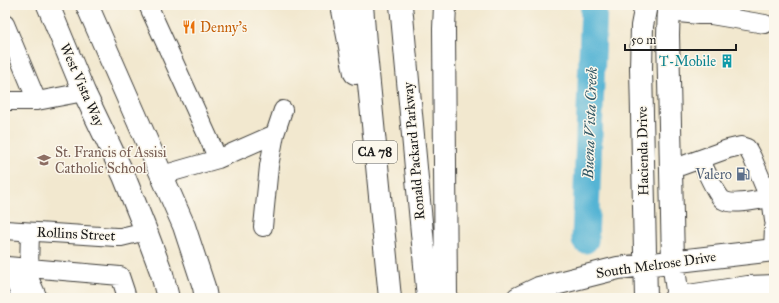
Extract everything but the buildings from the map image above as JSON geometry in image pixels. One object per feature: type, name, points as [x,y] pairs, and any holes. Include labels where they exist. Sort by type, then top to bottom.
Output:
[{"type":"main road","name":"West Vista Way","points":[[48,5],[84,92],[124,176],[162,274],[168,298]]},
{"type":"main road","points":[[87,5],[184,226],[204,287],[206,298]]},
{"type":"main road","points":[[342,5],[381,210]]},
{"type":"main road","name":"CA 78","points":[[362,5],[364,43],[390,298]]},
{"type":"main road","name":"Ronald Packard Parkway","points":[[401,5],[437,288]]},
{"type":"main road","points":[[437,288],[445,5]]},
{"type":"main road","name":"Hacienda Drive","points":[[646,5],[642,26],[641,68],[646,298]]},
{"type":"main road","name":"Hacienda Drive","points":[[669,9],[668,35],[673,261],[677,298]]},
{"type":"main road","name":"South Melrose Drive","points":[[518,298],[539,288],[618,268],[774,250]]},
{"type":"main road","points":[[677,298],[748,287],[774,286]]},
{"type":"street","points":[[148,5],[218,159]]},
{"type":"street","points":[[669,9],[699,15],[711,15],[765,24]]},
{"type":"street","points":[[5,24],[37,100]]},
{"type":"street","points":[[5,101],[37,100],[84,92]]},
{"type":"street","points":[[263,227],[269,166],[275,134],[283,110]]},
{"type":"street","points":[[162,175],[218,159],[275,134]]},
{"type":"street","points":[[671,168],[681,166],[728,149],[741,146],[747,148],[770,198],[774,221]]},
{"type":"street","points":[[700,159],[718,195],[723,200],[736,202],[770,198]]},
{"type":"street","points":[[774,227],[774,250]]},
{"type":"street","name":"Rollins Street","points":[[5,230],[121,237],[146,230]]},
{"type":"street","points":[[22,298],[16,267],[30,232]]},
{"type":"street","points":[[16,267],[38,298]]},
{"type":"street","points":[[16,267],[120,276],[126,298]]},
{"type":"waterway","name":"Buena Vista Creek","points":[[585,240],[594,5]]},
{"type":"place","name":"Denny's","points":[[189,27]]},
{"type":"place","name":"T-Mobile","points":[[727,61]]},
{"type":"place","name":"St. Francis of Assisi Catholic School","points":[[44,160]]},
{"type":"place","name":"Valero","points":[[743,174]]}]
